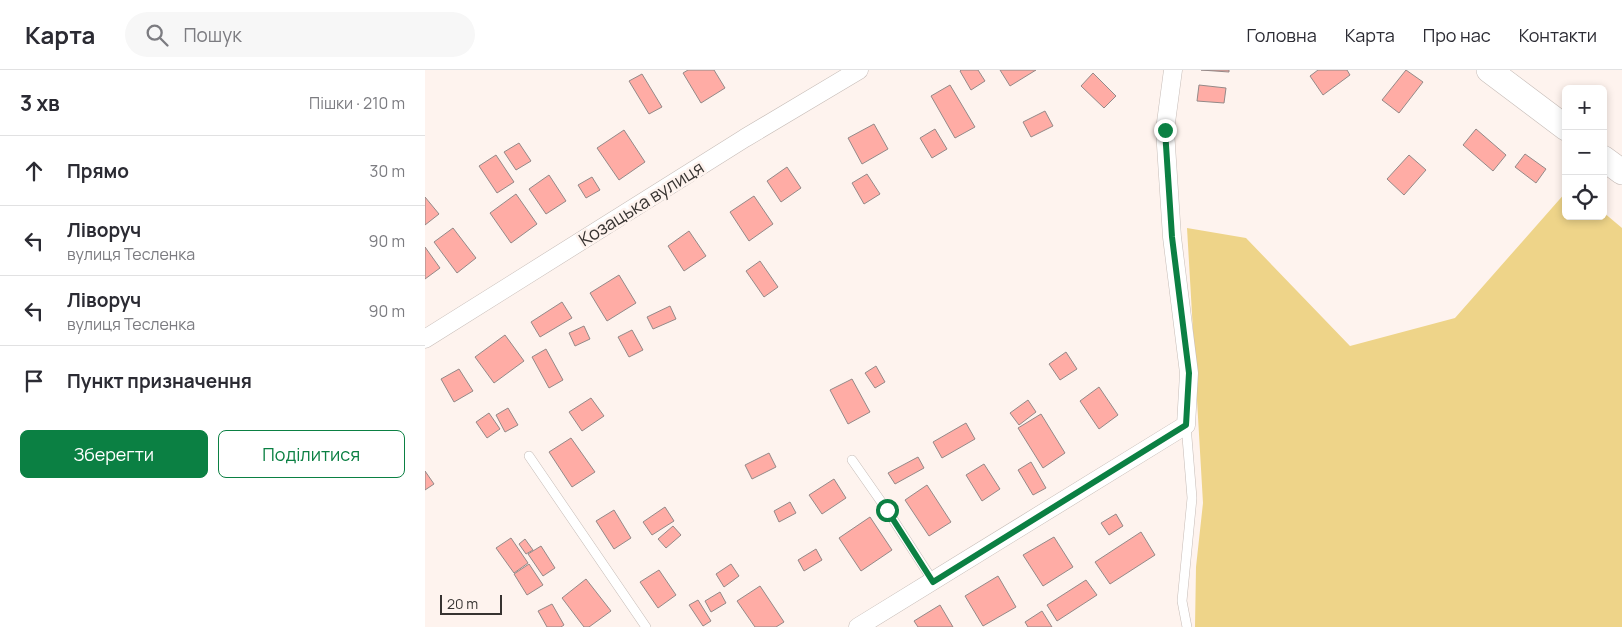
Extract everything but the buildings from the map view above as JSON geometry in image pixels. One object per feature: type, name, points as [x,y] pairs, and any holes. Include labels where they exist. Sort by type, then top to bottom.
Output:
[{"type":"street","name":"Козацька вулиця","points":[[425,339],[737,143],[859,70]]},
{"type":"street","points":[[858,627],[1186,425],[1189,373],[1172,237],[1165,130],[1173,70]]},
{"type":"street","points":[[1489,70],[1562,125]]},
{"type":"street","points":[[1607,161],[1622,172]]},
{"type":"lane","points":[[1186,425],[1192,498],[1182,601],[1187,627]]},
{"type":"lane","points":[[529,456],[645,627]]},
{"type":"lane","points":[[852,460],[887,510],[933,582]]},
{"type":"shaded area","points":[[1562,197],[1562,220],[1607,220],[1607,215],[1622,228],[1622,627],[1195,627],[1196,567],[1203,503],[1187,228],[1246,238],[1350,346],[1455,318]]},
{"type":"route","points":[[887,510],[933,582],[1186,425],[1189,373],[1172,237],[1165,130]]}]
